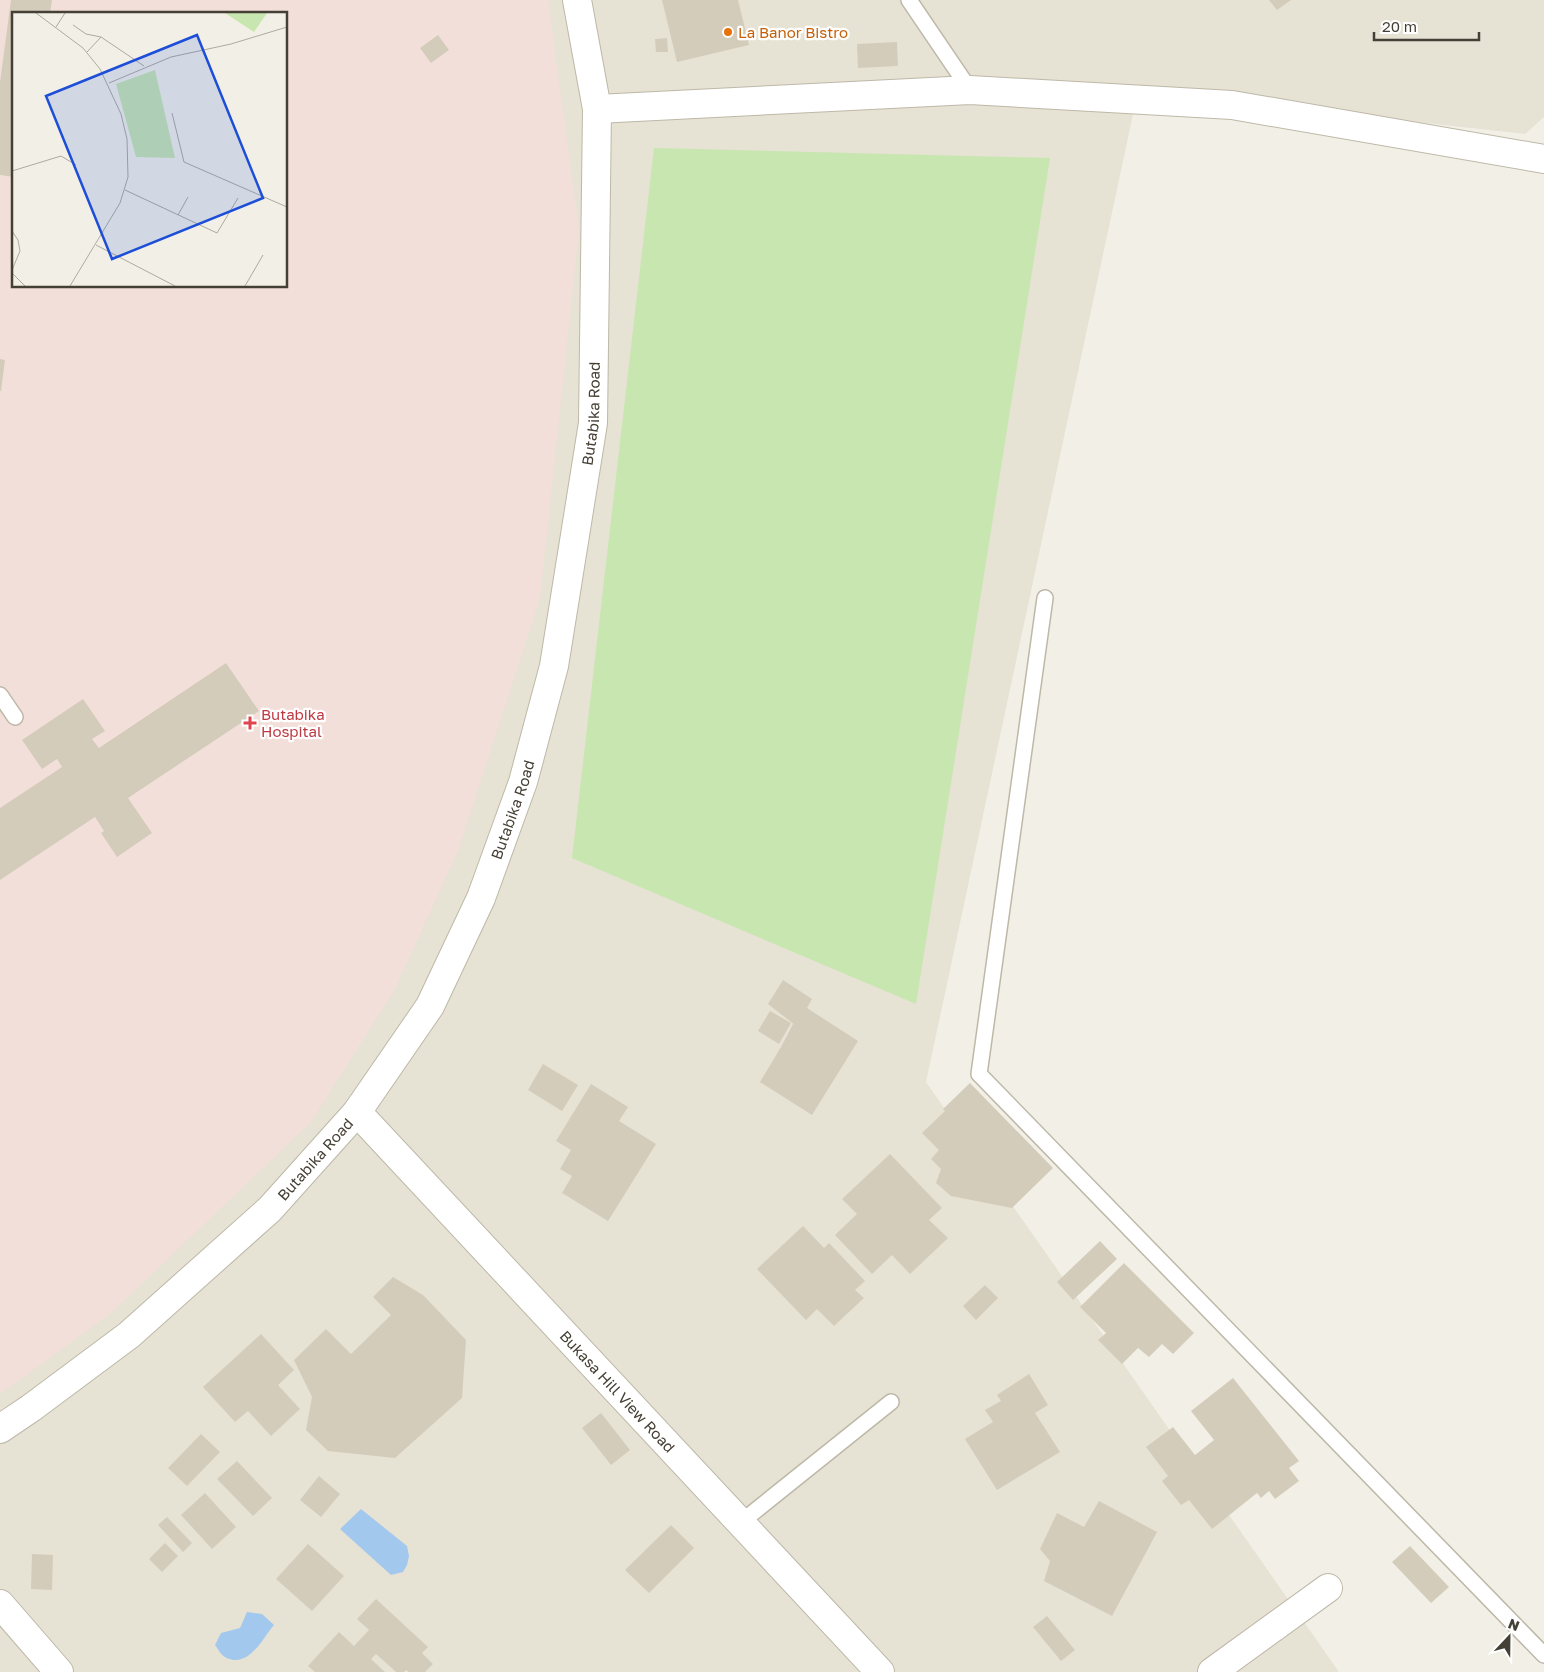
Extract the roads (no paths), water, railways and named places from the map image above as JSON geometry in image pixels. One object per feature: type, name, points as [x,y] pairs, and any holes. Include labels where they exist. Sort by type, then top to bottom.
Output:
[{"type":"street","name":"Butabika Road","points":[[0,1429],[31,1408],[136,1328],[270,1209],[357,1112],[430,1006],[481,898],[523,782],[554,666],[593,423],[597,109],[577,0]]},
{"type":"street","points":[[597,109],[970,90],[1232,105],[1544,159]]},
{"type":"street","name":"Bukasa Hill View Road","points":[[357,1112],[880,1672]]},
{"type":"street","points":[[1212,1672],[1328,1588]]},
{"type":"street","points":[[0,1604],[59,1672]]},
{"type":"lane","points":[[909,0],[970,90]]},
{"type":"lane","points":[[1046,598],[979,1074],[1544,1655]]},
{"type":"lane","points":[[0,695],[15,717]]},
{"type":"lane","points":[[740,1523],[891,1402]]},
{"type":"water","points":[[361,1509],[407,1546],[409,1556],[403,1572],[391,1575],[340,1529]]},
{"type":"water","points":[[247,1612],[262,1614],[274,1625],[254,1651],[247,1656],[233,1660],[225,1657],[215,1645],[221,1633],[240,1628]]},
{"type":"place","name":"La Banor Bistro","points":[[728,32]]},
{"type":"place","name":"Butabika Hospital","points":[[250,723]]}]
